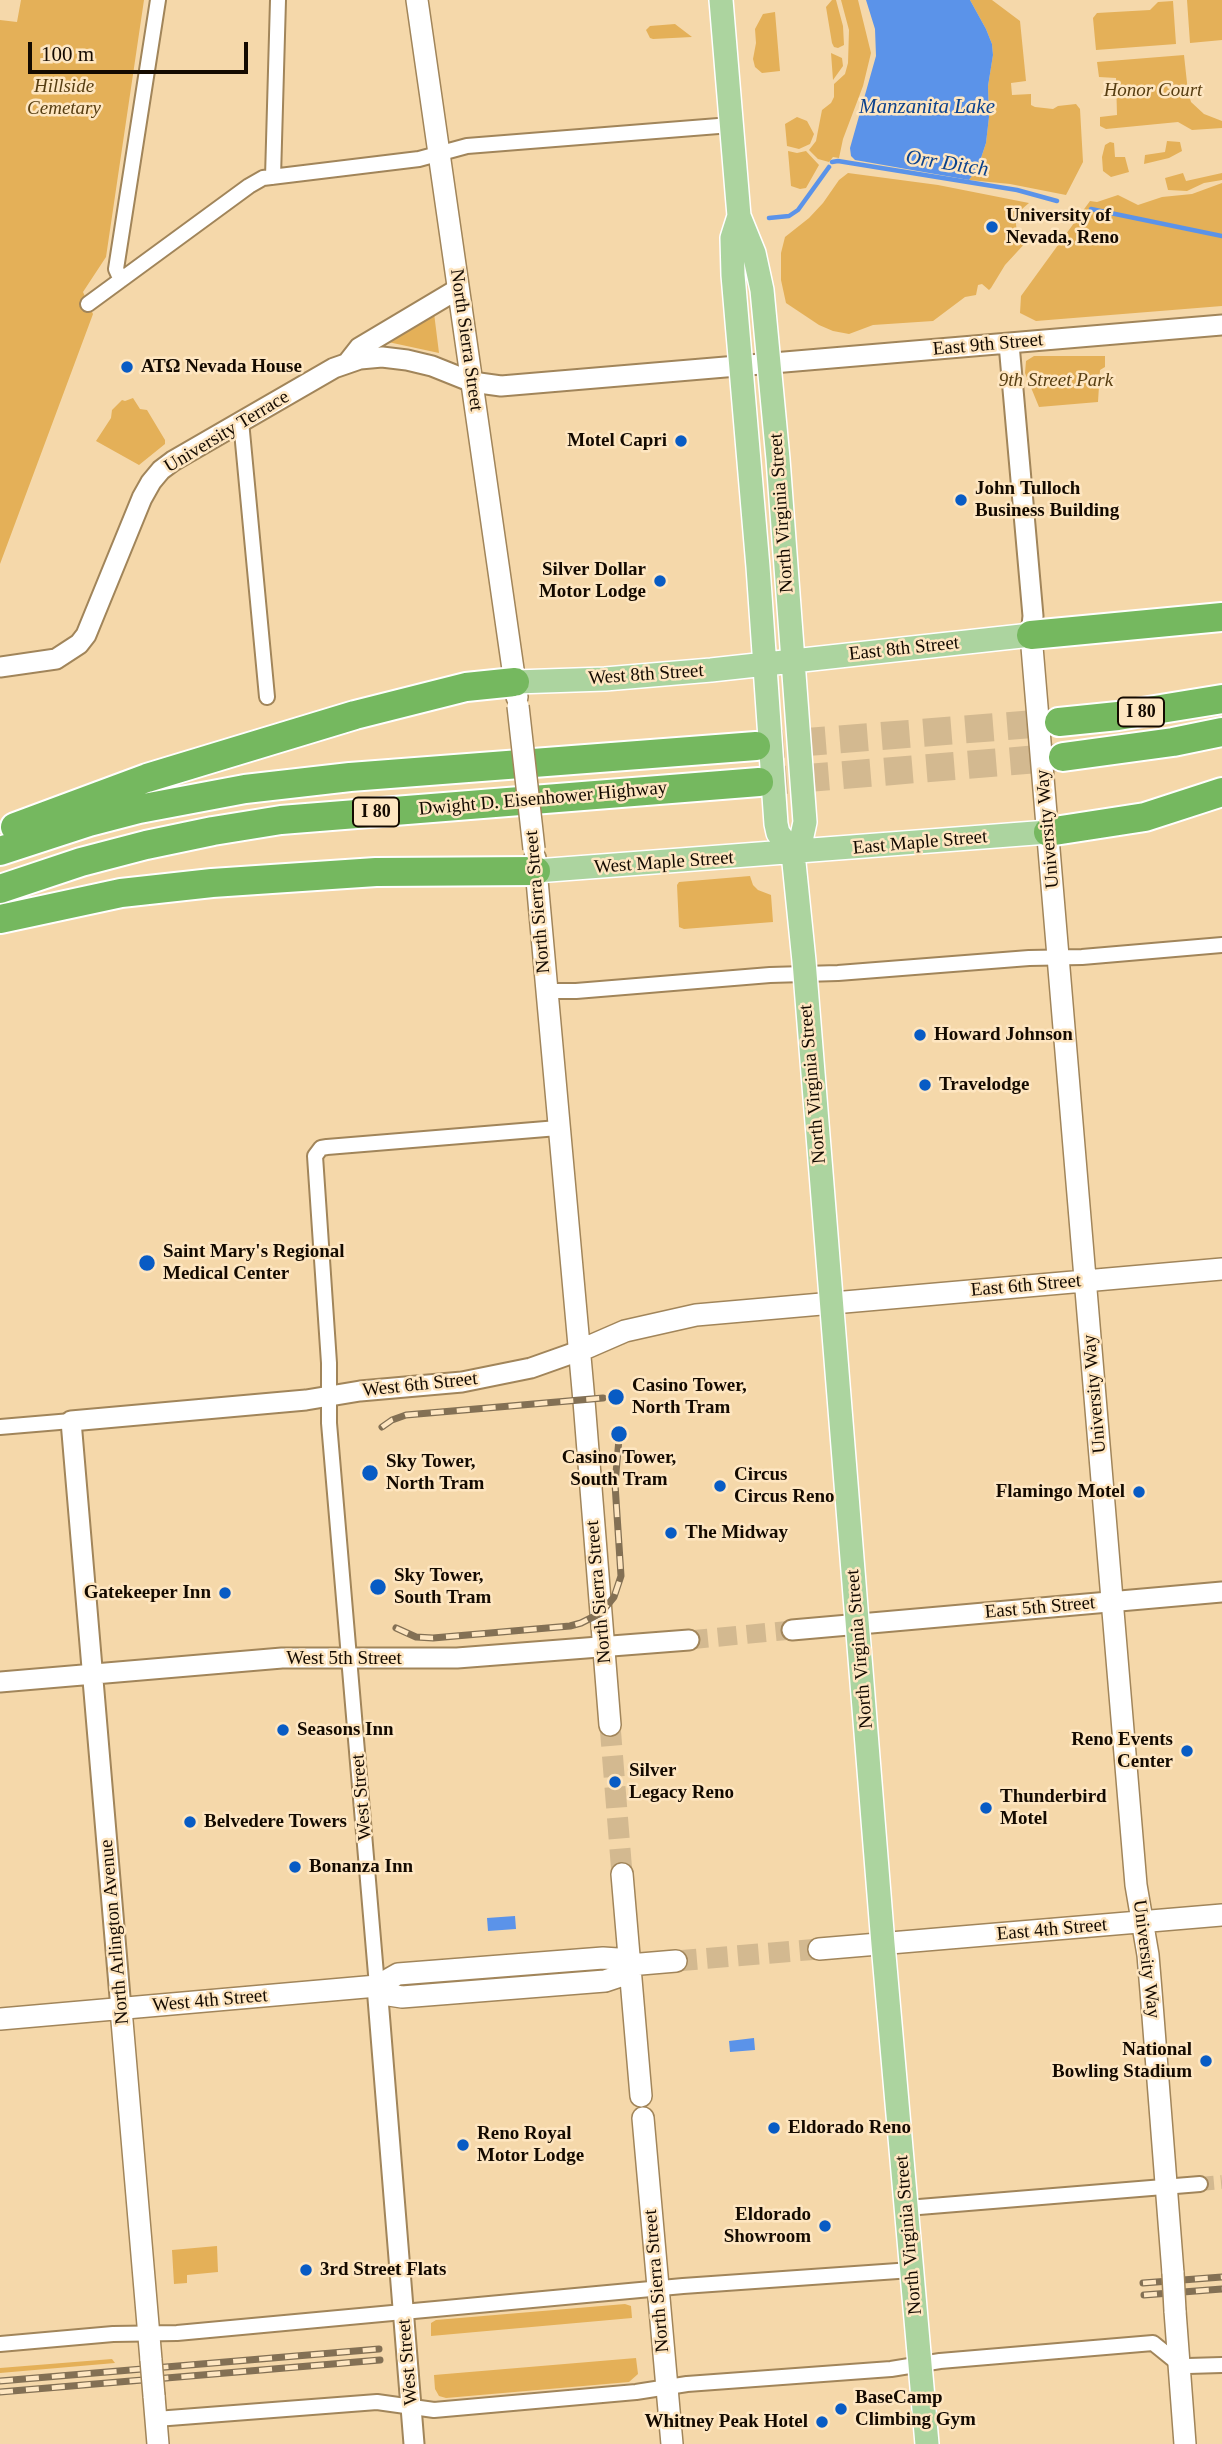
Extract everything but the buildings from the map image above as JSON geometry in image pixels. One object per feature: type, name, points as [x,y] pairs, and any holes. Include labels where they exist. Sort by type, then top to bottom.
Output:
[{"type":"highway","points":[[1031,635],[1222,617]]},
{"type":"highway","points":[[0,833],[147,778],[355,715],[466,687],[517,694]]},
{"type":"highway","name":"I 80","points":[[1059,722],[1222,699]]},
{"type":"highway","name":"I 80","points":[[1063,757],[1173,742],[1222,732]]},
{"type":"highway","name":"Dwight D. Eisenhower Highway","points":[[0,850],[139,809],[245,789],[350,777],[756,746]]},
{"type":"highway","name":"Dwight D. Eisenhower Highway","points":[[0,889],[80,862],[146,845],[281,820],[760,782]]},
{"type":"highway","points":[[1048,832],[1145,817],[1222,792]]},
{"type":"highway","points":[[0,919],[121,893],[212,883],[535,860]]},
{"type":"main road","name":"North Sierra Street","points":[[417,0],[517,694],[547,991],[610,1725]]},
{"type":"main road","name":"North Virginia Street","points":[[721,0],[739,216],[732,238],[755,365],[778,663],[805,822],[802,836],[793,853],[927,2444]]},
{"type":"main road","name":"East 8th Street","points":[[778,663],[1031,635]]},
{"type":"main road","name":"University Way","points":[[1031,635],[1136,1885],[1150,1979],[1185,2444]]},
{"type":"main road","name":"West 8th Street","points":[[517,694],[606,679],[778,663]]},
{"type":"main road","name":"East Maple Street","points":[[793,853],[1048,832]]},
{"type":"main road","name":"West Maple Street","points":[[535,860],[793,853]]},
{"type":"main road","name":"East 6th Street","points":[[831,1305],[1222,1269]]},
{"type":"main road","name":"West 6th Street","points":[[579,1351],[625,1331],[672,1319],[831,1305]]},
{"type":"main road","name":"North Sierra Street","points":[[622,1874],[671,2444]]},
{"type":"main road","name":"East 4th Street","points":[[883,1944],[1222,1915]]},
{"type":"main road","points":[[819,1949],[883,1944]]},
{"type":"main road","name":"West 4th Street","points":[[0,2018],[377,1986],[398,1974],[603,1958],[618,1959],[629,1965],[676,1961]]},
{"type":"main road","name":"North Arlington Avenue","points":[[121,2009],[158,2444]]},
{"type":"street","points":[[121,280],[116,269],[158,0]]},
{"type":"street","points":[[273,177],[278,0]]},
{"type":"street","points":[[88,304],[263,178],[419,159],[467,146],[731,125]]},
{"type":"street","points":[[348,363],[359,348],[458,289]]},
{"type":"street","name":"East 9th Street","points":[[472,382],[501,386],[1222,325]]},
{"type":"street","name":"University Way","points":[[1009,344],[1031,603],[1031,635]]},
{"type":"street","name":"University Terrace","points":[[0,667],[56,659],[79,644],[86,635],[150,482],[173,461],[334,368],[348,363],[369,358],[407,359],[472,382]]},
{"type":"street","points":[[241,421],[267,697]]},
{"type":"street","points":[[547,991],[1222,945]]},
{"type":"street","name":"West Street","points":[[414,2444],[351,1658],[329,1423],[330,1363],[314,1161],[317,1151],[327,1147],[558,1128]]},
{"type":"street","name":"West 6th Street","points":[[0,1427],[462,1382],[531,1368],[579,1351]]},
{"type":"street","name":"North Arlington Avenue","points":[[71,1421],[121,2009]]},
{"type":"street","name":"East 5th Street","points":[[858,1625],[1222,1592]]},
{"type":"street","points":[[792,1630],[858,1625]]},
{"type":"street","name":"West 5th Street","points":[[0,1682],[282,1658],[447,1659],[689,1640]]},
{"type":"street","points":[[907,2208],[1200,2183]]},
{"type":"street","points":[[0,2344],[912,2270]]},
{"type":"street","points":[[156,2418],[377,2402],[434,2410],[687,2384],[891,2369],[920,2364],[1153,2343],[1179,2364],[1222,2365]]},
{"type":"green space","name":"Hillside Cemetary","points":[[21,0],[144,0],[106,257],[83,292],[93,314],[0,564],[0,20],[17,22]]},
{"type":"green space","points":[[832,0],[836,0],[843,26],[844,45],[838,48],[832,43],[826,7]]},
{"type":"green space","points":[[841,0],[858,0],[871,53],[839,158],[833,157],[829,162],[818,159],[809,150],[816,141],[822,110],[831,103],[834,84],[845,74],[848,63],[849,30]]},
{"type":"green space","points":[[970,0],[992,0],[1020,21],[1026,81],[1011,83],[1012,95],[1031,94],[1031,105],[1035,107],[1053,109],[1076,104],[1080,109],[1083,162],[1066,195],[1010,184],[969,180],[978,167],[986,143],[988,86],[993,55],[986,29]]},
{"type":"green space","points":[[1187,0],[1222,0],[1222,40],[1190,43]]},
{"type":"green space","points":[[1173,1],[1176,44],[1096,50],[1093,18],[1097,13],[1150,10],[1158,2]]},
{"type":"green space","points":[[775,12],[780,71],[762,73],[755,67],[753,59],[755,29],[763,14]]},
{"type":"green space","points":[[675,24],[692,37],[653,39],[646,30],[650,26]]},
{"type":"green space","points":[[831,53],[842,58],[843,66],[833,80]]},
{"type":"green space","name":"Honor Court","points":[[1184,55],[1191,102],[1204,114],[1222,121],[1222,128],[1192,130],[1178,122],[1106,129],[1100,126],[1100,117],[1117,115],[1116,78],[1099,77],[1097,62]]},
{"type":"green space","points":[[797,117],[807,121],[814,134],[810,144],[799,149],[787,146],[785,124]]},
{"type":"green space","points":[[1167,141],[1180,142],[1182,151],[1169,158],[1144,164],[1145,155],[1165,152]]},
{"type":"green space","points":[[1114,143],[1115,157],[1125,157],[1129,172],[1111,177],[1103,171],[1102,157],[1105,145]]},
{"type":"green space","points":[[788,151],[806,151],[819,165],[806,188],[791,186]]},
{"type":"green space","points":[[848,173],[938,185],[1029,203],[1015,215],[1017,233],[1028,240],[1005,265],[989,290],[982,284],[978,285],[976,295],[965,297],[933,321],[873,325],[849,334],[833,331],[786,303],[781,280],[781,253],[785,237],[809,218],[839,180]]},
{"type":"green space","points":[[1183,173],[1186,181],[1222,173],[1222,180],[1204,183],[1187,191],[1168,190],[1165,178]]},
{"type":"green space","points":[[1222,183],[1222,306],[1036,321],[1020,313],[1021,296],[1090,201],[1097,202],[1118,195],[1138,205],[1162,197],[1192,194]]},
{"type":"green space","points":[[434,313],[439,353],[388,342]]},
{"type":"green space","name":"9th Street Park","points":[[1034,356],[1105,356],[1105,367],[1100,370],[1098,402],[1039,407],[1025,373],[1026,361]]},
{"type":"green space","points":[[133,398],[140,409],[147,410],[165,440],[165,444],[139,465],[96,441],[111,418],[112,410],[122,400]]},
{"type":"green space","points":[[750,876],[758,890],[771,895],[773,922],[684,929],[679,927],[679,882]]},
{"type":"green space","points":[[217,2246],[218,2272],[187,2275],[187,2283],[174,2284],[172,2250]]},
{"type":"green space","points":[[625,2304],[631,2306],[632,2318],[431,2336],[431,2323],[436,2320]]},
{"type":"green space","points":[[636,2358],[638,2374],[629,2382],[446,2398],[439,2396],[435,2389],[434,2375]]},
{"type":"green space","points":[[112,2359],[115,2363],[0,2373],[0,2368]]},
{"type":"water","name":"Manzanita Lake","points":[[866,0],[970,0],[986,29],[993,55],[988,86],[986,143],[978,167],[969,180],[855,160],[851,156],[850,148],[876,56],[875,29]]},
{"type":"water","points":[[515,1916],[516,1929],[488,1931],[487,1918]]},
{"type":"water","points":[[754,2038],[755,2050],[730,2052],[729,2041]]},
{"type":"waterway","name":"Orr Ditch","points":[[832,162],[1017,190],[1057,201]]},
{"type":"waterway","name":"Orr Ditch","points":[[769,218],[789,216],[798,210],[829,167]]},
{"type":"waterway","name":"Orr Ditch","points":[[1091,209],[1222,236]]},
{"type":"tunnel","points":[[756,746],[1059,722]]},
{"type":"tunnel","points":[[759,782],[1063,757]]},
{"type":"tunnel","points":[[689,1640],[792,1630]]},
{"type":"tunnel","points":[[610,1725],[622,1874]]},
{"type":"tunnel","points":[[676,1961],[819,1949]]},
{"type":"tunnel","points":[[1200,2184],[1222,2182]]},
{"type":"railway","points":[[382,1427],[406,1415],[603,1398]]},
{"type":"railway","points":[[396,1628],[416,1637],[433,1638],[570,1626],[601,1613],[614,1597],[621,1576],[615,1484],[619,1439]]},
{"type":"railway","points":[[1143,2283],[1222,2277]]},
{"type":"railway","points":[[1144,2295],[1222,2289]]},
{"type":"railway","points":[[0,2381],[379,2349]]},
{"type":"railway","points":[[0,2392],[380,2360]]},
{"type":"place","name":"University of Nevada, Reno","points":[[992,227]]},
{"type":"place","name":"ΑΤΩ Nevada House","points":[[127,367]]},
{"type":"place","name":"Motel Capri","points":[[681,441]]},
{"type":"place","name":"John Tulloch Business Building","points":[[961,500]]},
{"type":"place","name":"Silver Dollar Motor Lodge","points":[[660,581]]},
{"type":"place","name":"Howard Johnson","points":[[920,1035]]},
{"type":"place","name":"Travelodge","points":[[925,1085]]},
{"type":"place","name":"Saint Mary's Regional Medical Center","points":[[147,1263]]},
{"type":"place","name":"Casino Tower, North Tram","points":[[616,1397]]},
{"type":"place","name":"Casino Tower, South Tram","points":[[619,1434]]},
{"type":"place","name":"Sky Tower, North Tram","points":[[370,1473]]},
{"type":"place","name":"Circus Circus Reno","points":[[720,1486]]},
{"type":"place","name":"Flamingo Motel","points":[[1139,1492]]},
{"type":"place","name":"The Midway","points":[[671,1533]]},
{"type":"place","name":"Sky Tower, South Tram","points":[[378,1587]]},
{"type":"place","name":"Gatekeeper Inn","points":[[225,1593]]},
{"type":"place","name":"Seasons Inn","points":[[283,1730]]},
{"type":"place","name":"Reno Events Center","points":[[1187,1751]]},
{"type":"place","name":"Silver Legacy Reno","points":[[615,1782]]},
{"type":"place","name":"Thunderbird Motel","points":[[986,1808]]},
{"type":"place","name":"Belvedere Towers","points":[[190,1822]]},
{"type":"place","name":"Bonanza Inn","points":[[295,1867]]},
{"type":"place","name":"National Bowling Stadium","points":[[1206,2061]]},
{"type":"place","name":"Eldorado Reno","points":[[774,2128]]},
{"type":"place","name":"Reno Royal Motor Lodge","points":[[463,2145]]},
{"type":"place","name":"Eldorado Showroom","points":[[825,2226]]},
{"type":"place","name":"3rd Street Flats","points":[[306,2270]]},
{"type":"place","name":"BaseCamp Climbing Gym","points":[[841,2409]]},
{"type":"place","name":"Whitney Peak Hotel","points":[[822,2422]]}]
